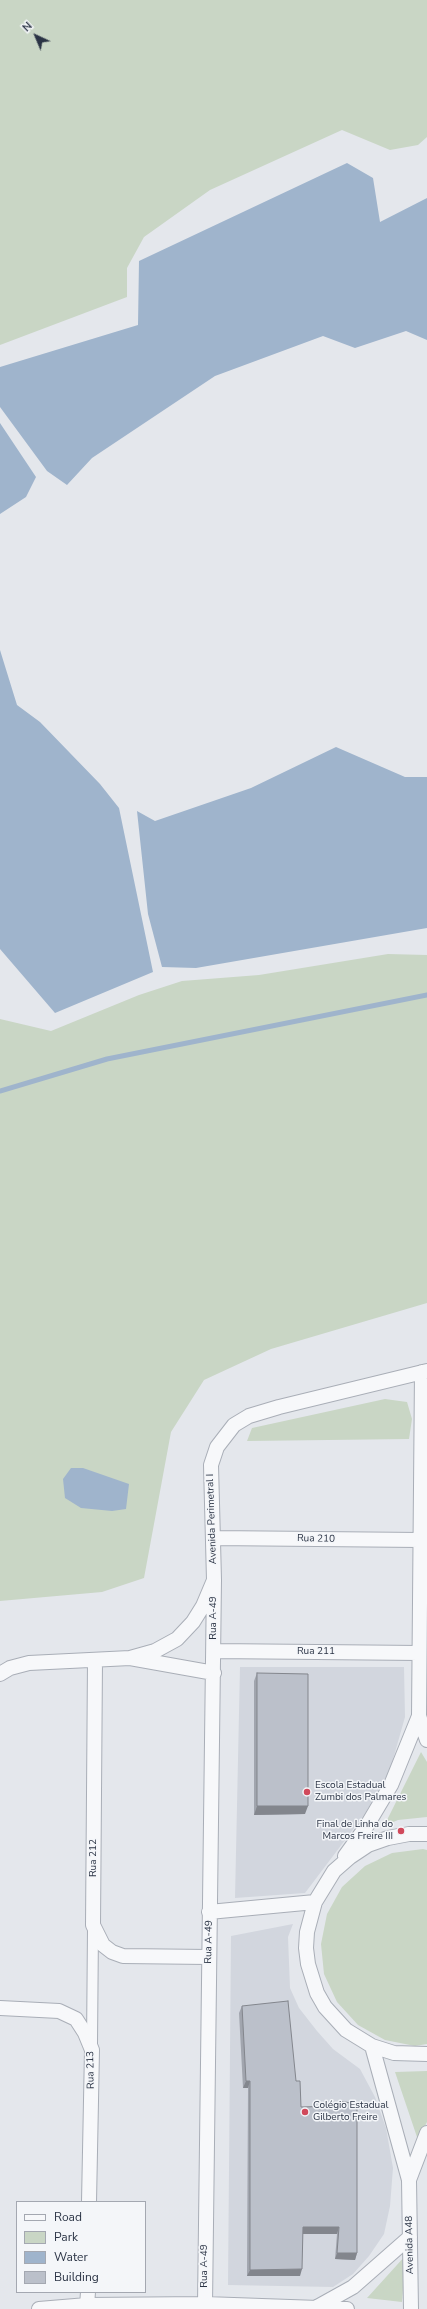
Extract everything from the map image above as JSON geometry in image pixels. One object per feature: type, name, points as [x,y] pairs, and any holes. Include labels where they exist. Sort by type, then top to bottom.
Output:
[{"type":"street","name":"Avenida Perimetral I","points":[[0,1674],[10,1668],[29,1663],[95,1661],[130,1658],[162,1648],[183,1633],[193,1622],[203,1606],[214,1580],[211,1465],[217,1446],[234,1425],[249,1416],[279,1407],[424,1372]]},
{"type":"street","points":[[424,1372],[419,1653],[423,1693],[419,1716],[403,1758],[381,1804],[334,1871],[315,1902],[307,1932],[308,1964],[311,1979],[325,2007],[335,2019],[346,2030],[372,2046],[394,2053],[427,2054]]},
{"type":"street","name":"Rua 210","points":[[213,1538],[420,1540]]},
{"type":"street","name":"Rua A-49","points":[[205,2304],[208,1957],[214,1673],[214,1580]]},
{"type":"street","name":"Rua 211","points":[[214,1652],[419,1653]]},
{"type":"street","name":"Avenida Perimetral I","points":[[130,1658],[214,1673]]},
{"type":"street","name":"Rua 212","points":[[95,1661],[93,1925],[103,1945],[112,1952],[122,1956],[208,1957]]},
{"type":"street","points":[[419,1716],[427,1740]]},
{"type":"street","points":[[334,1871],[350,1857],[368,1845],[388,1838],[409,1834],[427,1834]]},
{"type":"street","points":[[209,1912],[315,1902]]},
{"type":"street","points":[[92,2050],[93,1925]]},
{"type":"street","name":"Rua 213","points":[[0,2008],[47,2010],[68,2014],[76,2019],[82,2027],[92,2050],[89,2201]]},
{"type":"street","name":"Avenida A48","points":[[372,2046],[409,2180],[411,2309]]},
{"type":"street","name":"Avenida A48","points":[[409,2180],[427,2134]]},
{"type":"street","points":[[312,2307],[353,2286],[410,2237]]},
{"type":"street","points":[[39,2309],[87,2298],[347,2309]]},
{"type":"shaded area","name":"Escola Estadual Zumbi dos Palmares","points":[[240,1667],[404,1667],[405,1717],[390,1770],[364,1815],[305,1893],[235,1898]]},
{"type":"shaded area","name":"Colégio Estadual Gilberto Freire","points":[[293,1924],[288,1937],[290,1988],[299,2008],[317,2031],[333,2049],[360,2069],[375,2097],[386,2128],[393,2168],[390,2206],[384,2234],[369,2256],[353,2274],[333,2287],[228,2285],[231,1936]]},
{"type":"green space","points":[[0,0],[427,0],[427,137],[418,145],[390,150],[342,130],[210,190],[144,237],[127,268],[127,297],[0,345]]},
{"type":"green space","points":[[388,954],[427,955],[427,1303],[271,1349],[204,1380],[171,1432],[144,1578],[102,1592],[0,1601],[0,1019],[51,1031],[139,995],[182,981],[259,975]]},
{"type":"green space","points":[[385,1399],[407,1402],[412,1419],[409,1439],[247,1441],[252,1428]]},
{"type":"green space","points":[[421,1752],[427,1762],[427,1817],[398,1820],[384,1826]]},
{"type":"green space","points":[[423,1849],[427,1850],[427,2044],[415,2046],[385,2040],[358,2025],[337,2002],[324,1974],[321,1944],[327,1914],[342,1887],[365,1866],[392,1853]]},
{"type":"green space","points":[[427,2071],[427,2122],[418,2140],[395,2072]]},
{"type":"green space","points":[[406,2255],[402,2302],[367,2298]]},
{"type":"water","points":[[347,163],[373,178],[380,222],[427,198],[427,340],[406,331],[355,348],[323,336],[215,376],[92,458],[67,485],[47,471],[0,407],[0,367],[138,325],[139,261]]},
{"type":"water","points":[[0,423],[36,477],[26,497],[0,514]]},
{"type":"water","points":[[0,650],[17,705],[40,722],[100,784],[119,808],[153,972],[55,1013],[0,949]]},
{"type":"water","points":[[336,747],[405,777],[427,777],[427,928],[196,968],[162,967],[148,914],[137,811],[155,821],[251,788]]},
{"type":"water","points":[[71,1468],[83,1468],[129,1484],[126,1509],[112,1511],[81,1508],[65,1498],[63,1479]]},
{"type":"building","points":[[257,1673],[308,1674],[308,1806],[257,1806]]},
{"type":"building","points":[[288,2001],[296,2081],[300,2081],[301,2107],[339,2106],[339,2101],[357,2104],[357,2253],[337,2253],[339,2227],[303,2227],[302,2269],[250,2270],[250,2081],[246,2081],[242,2006]]},
{"type":"waterway","points":[[0,1091],[107,1059],[427,995]]},
{"type":"place","name":"Escola Estadual Zumbi dos Palmares","points":[[307,1792]]},
{"type":"place","name":"Final de Linha do Marcos Freire III","points":[[401,1831]]},
{"type":"place","name":"Colégio Estadual Gilberto Freire","points":[[305,2112]]}]
